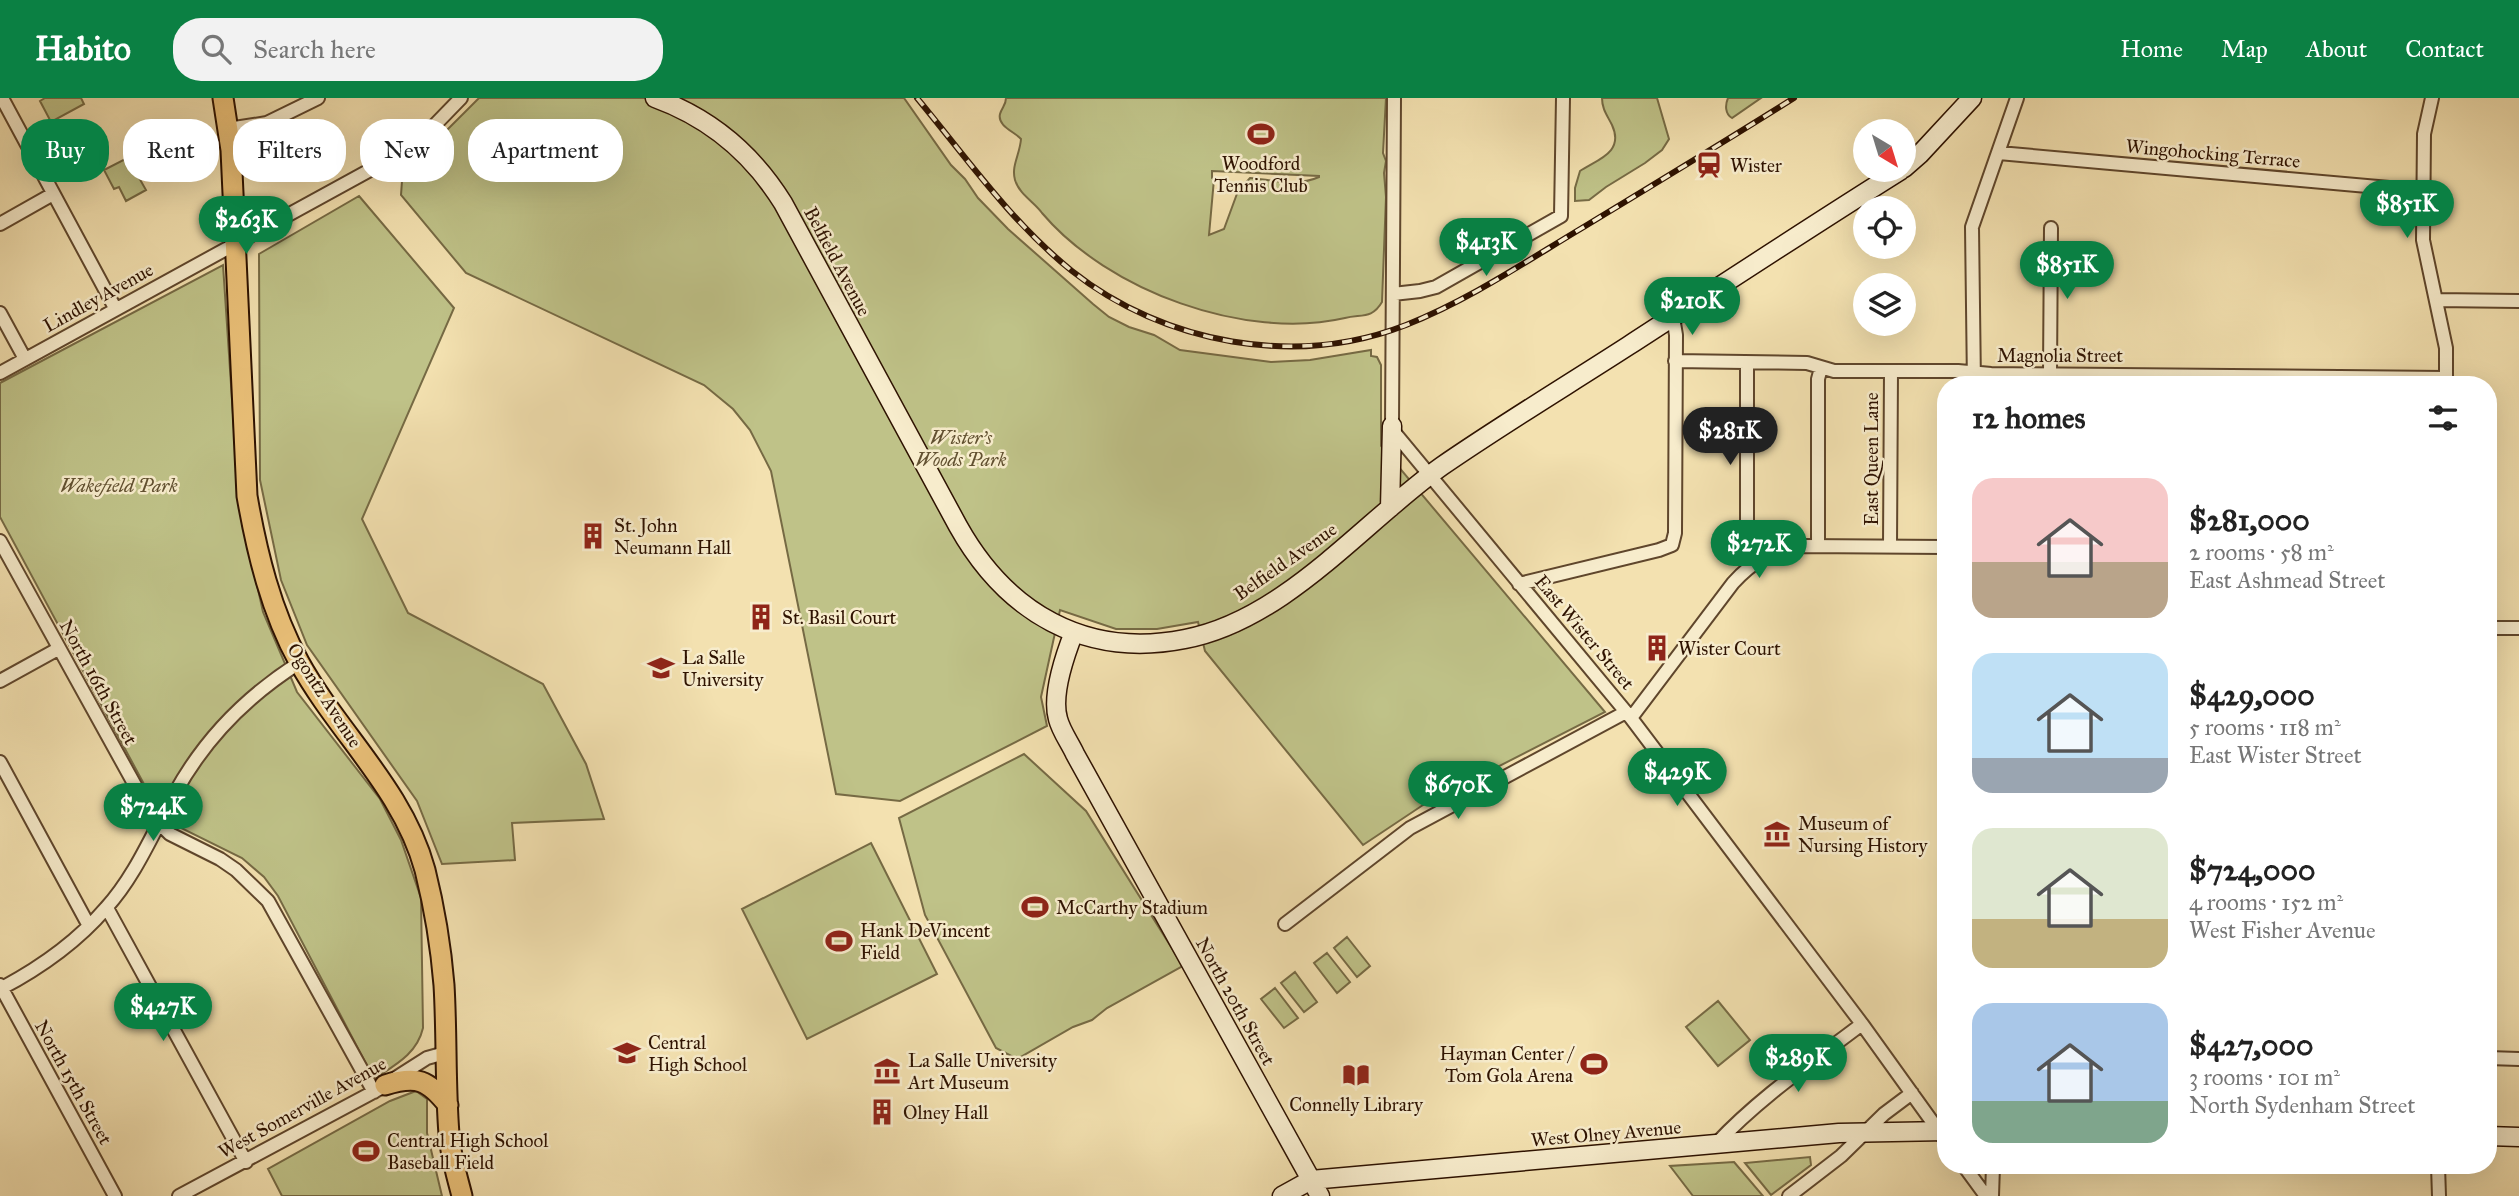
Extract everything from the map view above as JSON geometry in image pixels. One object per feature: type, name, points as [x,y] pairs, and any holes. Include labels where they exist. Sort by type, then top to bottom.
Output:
[{"type":"main road","name":"Ogontz Avenue","points":[[223,98],[228,129],[235,244],[247,496],[266,580],[283,630],[299,663],[338,722],[376,771],[405,820],[424,869],[444,984],[449,1135],[462,1196]]},
{"type":"main road","points":[[380,1089],[398,1081],[421,1081],[428,1084],[449,1105]]},
{"type":"street","points":[[2,98],[115,309]]},
{"type":"street","points":[[228,129],[267,123],[318,98]]},
{"type":"street","name":"Lindley Avenue","points":[[0,373],[392,158],[428,132],[461,98]]},
{"type":"street","name":"Belfield Avenue","points":[[655,98],[684,110],[724,134],[766,177],[783,203],[976,557],[997,582],[1023,604],[1074,632],[1117,642],[1149,644],[1185,639],[1215,631],[1248,615],[1285,592],[1430,475],[1882,182]]},
{"type":"street","points":[[1391,508],[1394,98]]},
{"type":"street","points":[[1393,293],[1420,292],[1443,284],[1561,216],[1563,98]]},
{"type":"street","name":"Belfield Avenue","points":[[1916,157],[1972,98]]},
{"type":"street","points":[[1974,376],[1972,227],[2017,98]]},
{"type":"street","points":[[2432,98],[2425,126],[2423,240],[2446,348],[2446,376]]},
{"type":"street","name":"Wingohocking Terrace","points":[[1999,153],[2423,191]]},
{"type":"street","points":[[0,224],[53,194]]},
{"type":"street","points":[[2050,374],[2051,228]]},
{"type":"street","points":[[2436,300],[2519,301]]},
{"type":"street","points":[[0,313],[25,359]]},
{"type":"street","points":[[1519,584],[1672,545],[1675,533],[1676,335],[1673,317]]},
{"type":"street","name":"Magnolia Street","points":[[1675,361],[1807,363],[1834,371],[1891,371],[1943,376]]},
{"type":"street","points":[[1747,363],[1746,549],[1751,565]]},
{"type":"street","points":[[1818,546],[1818,379],[1821,368]]},
{"type":"street","name":"East Queen Lane","points":[[1891,371],[1891,546]]},
{"type":"street","name":"Magnolia Street","points":[[2020,376],[2083,376]]},
{"type":"street","name":"East Wister Street","points":[[1392,426],[1398,438],[1629,715],[1937,1126]]},
{"type":"street","name":"North 16th Street","points":[[0,541],[146,808],[158,825],[228,864],[268,901],[380,1089]]},
{"type":"street","points":[[1285,924],[1410,828],[1629,715],[1733,583],[1751,565],[1790,547],[1937,547]]},
{"type":"street","points":[[2497,628],[2519,628]]},
{"type":"street","name":"North 20th Street","points":[[1074,632],[1065,655],[1058,692],[1058,718],[1316,1188]]},
{"type":"street","points":[[0,681],[58,649]]},
{"type":"street","points":[[1,988],[47,962],[107,908],[128,879],[186,774],[222,727],[256,695],[299,663]]},
{"type":"street","points":[[0,762],[89,926]]},
{"type":"street","points":[[107,908],[246,1162]]},
{"type":"street","name":"North 15th Street","points":[[1,988],[115,1196]]},
{"type":"street","points":[[1716,1144],[1774,1092],[1862,1024]]},
{"type":"street","name":"West Somerville Avenue","points":[[179,1196],[380,1089],[420,1062],[435,1054],[445,1053]]},
{"type":"street","points":[[2497,1058],[2519,1059]]},
{"type":"street","points":[[1789,1196],[1841,1156],[1884,1114],[1912,1093]]},
{"type":"street","name":"West Olney Avenue","points":[[1282,1196],[1316,1188],[1716,1144],[1867,1132],[1937,1134]]},
{"type":"street","points":[[2497,1136],[2519,1137]]},
{"type":"street","points":[[1970,1174],[1986,1196]]},
{"type":"street","points":[[1992,1196],[1993,1174]]},
{"type":"street","points":[[2438,1174],[2439,1196]]},
{"type":"green space","points":[[45,98],[81,98],[84,104],[56,119],[49,119],[40,101]]},
{"type":"green space","name":"Wister's Woods Park","points":[[479,98],[904,98],[978,198],[1008,229],[1109,317],[1154,335],[1180,350],[1271,362],[1310,360],[1371,350],[1371,356],[1377,357],[1381,365],[1381,446],[1605,712],[1423,805],[1363,845],[1205,651],[1198,622],[1157,629],[1116,629],[1060,610],[1041,697],[1047,726],[900,801],[836,794],[771,471],[750,430],[733,409],[704,385],[466,273],[401,195],[402,182],[454,182],[454,123]]},
{"type":"green space","points":[[1386,98],[1382,302],[1366,315],[1306,323],[1265,322],[1223,315],[1181,303],[1141,287],[1103,266],[1070,241],[1020,190],[1014,170],[1021,139],[1001,122],[1000,114],[1006,100]],"holes":[[[1212,171],[1319,176],[1302,182],[1250,178],[1238,191],[1224,229],[1209,235],[1214,179]]]},
{"type":"green space","points":[[1602,98],[1657,98],[1669,139],[1662,150],[1645,163],[1589,200],[1575,201],[1575,188],[1580,171],[1601,159],[1612,149],[1615,142]]},
{"type":"green space","points":[[1728,98],[1761,98],[1732,118],[1726,109]]},
{"type":"green space","points":[[123,160],[123,182],[141,182],[146,190],[126,201],[119,187],[114,189],[109,180],[109,167]]},
{"type":"green space","points":[[359,196],[454,308],[362,519],[408,613],[543,684],[586,764],[604,819],[512,823],[515,860],[442,864],[417,801],[307,645],[281,580],[260,480],[259,254]]},
{"type":"green space","name":"Wakefield Park","points":[[223,265],[239,504],[263,612],[297,692],[380,799],[401,840],[421,898],[423,1028],[410,1052],[374,1079],[278,896],[264,877],[242,858],[175,825],[152,799],[0,517],[0,383]]},
{"type":"green space","name":"McCarthy Stadium","points":[[1024,754],[1086,811],[1183,966],[1107,1008],[1092,1020],[1073,1027],[1017,1059],[996,1048],[925,915],[899,818]]},
{"type":"green space","name":"Hank DeVincent Field","points":[[871,843],[937,974],[807,1039],[742,909]]},
{"type":"green space","points":[[1347,937],[1370,966],[1357,977],[1334,948]]},
{"type":"green space","points":[[1327,953],[1350,982],[1337,993],[1314,963]]},
{"type":"green space","points":[[1295,972],[1317,1002],[1304,1012],[1281,983]]},
{"type":"green space","points":[[1275,988],[1298,1018],[1284,1028],[1261,999]]},
{"type":"green space","points":[[1718,1001],[1750,1040],[1718,1066],[1686,1027]]},
{"type":"green space","name":"Central High School Baseball Field","points":[[416,1091],[427,1099],[427,1133],[442,1196],[282,1196],[268,1169],[390,1101]]},
{"type":"green space","points":[[1810,1157],[1811,1165],[1771,1195],[1745,1163]]},
{"type":"green space","points":[[1734,1162],[1763,1196],[1693,1196],[1670,1166]]},
{"type":"railway","points":[[917,98],[1029,232],[1072,271],[1108,296],[1189,332],[1232,342],[1276,346],[1320,345],[1364,338],[1429,315],[1518,267],[1794,98]]},
{"type":"place","name":"Woodford Tennis Club","points":[[1261,134]]},
{"type":"place","name":"Wister","points":[[1709,165]]},
{"type":"place","name":"St. John Neumann Hall","points":[[593,536]]},
{"type":"place","name":"St. Basil Court","points":[[761,617]]},
{"type":"place","name":"Wister Court","points":[[1657,648]]},
{"type":"place","name":"La Salle University","points":[[661,668]]},
{"type":"place","name":"Museum of Nursing History","points":[[1777,834]]},
{"type":"place","name":"McCarthy Stadium","points":[[1035,907]]},
{"type":"place","name":"Hank DeVincent Field","points":[[839,941]]},
{"type":"place","name":"Central High School","points":[[627,1053]]},
{"type":"place","name":"Hayman Center / Tom Gola Arena","points":[[1594,1064]]},
{"type":"place","name":"La Salle University Art Museum","points":[[887,1071]]},
{"type":"place","name":"Connelly Library","points":[[1356,1075]]},
{"type":"place","name":"Olney Hall","points":[[882,1112]]},
{"type":"place","name":"Central High School Baseball Field","points":[[366,1151]]}]
